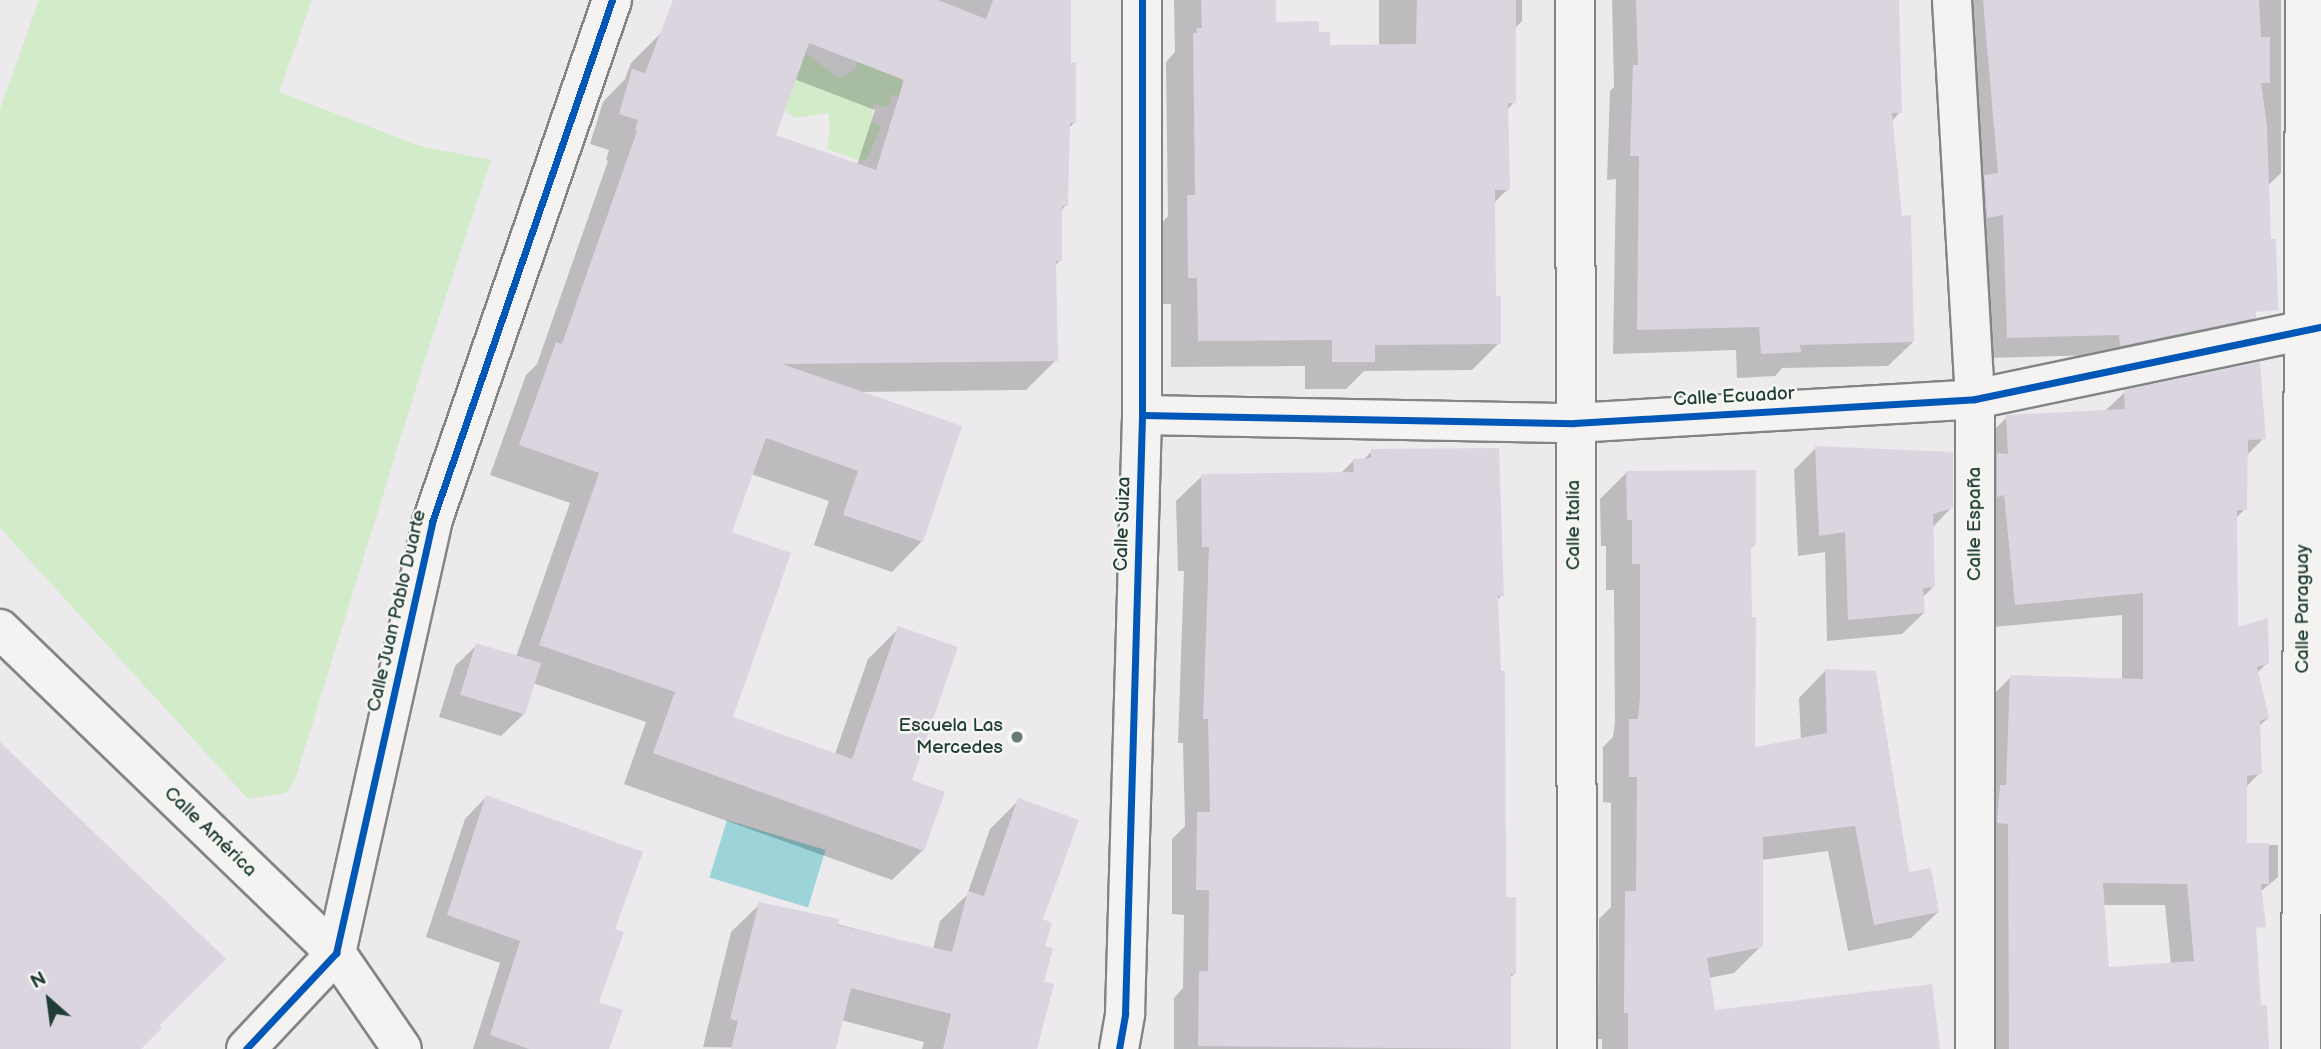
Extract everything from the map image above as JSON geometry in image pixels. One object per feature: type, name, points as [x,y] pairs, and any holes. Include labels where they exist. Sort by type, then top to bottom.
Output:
[{"type":"street","name":"Calle Juan Pablo Duarte","points":[[336,953],[432,522],[612,0]]},
{"type":"street","name":"Calle Suiza","points":[[1119,1049],[1126,1000],[1142,415],[1142,0]]},
{"type":"street","name":"Calle Italia","points":[[1575,0],[1577,1049]]},
{"type":"street","name":"Calle España","points":[[1952,0],[1975,399],[1975,1049]]},
{"type":"street","name":"Calle Paraguay","points":[[2301,1049],[2313,329],[2305,0]]},
{"type":"street","name":"Calle Ecuador","points":[[1142,415],[1574,423],[1975,399],[2313,329]]},
{"type":"street","name":"Calle América","points":[[1,633],[336,953],[402,1049]]},
{"type":"street","points":[[246,1049],[336,953]]},
{"type":"green space","points":[[39,0],[312,0],[279,92],[420,146],[491,160],[425,359],[295,780],[286,793],[248,799],[0,528],[0,109]]},
{"type":"green space","points":[[804,52],[838,77],[855,69],[858,57],[900,68],[903,96],[891,95],[888,108],[874,104],[871,122],[881,127],[867,159],[861,161],[827,149],[830,129],[828,113],[794,118],[783,109]]},
{"type":"water","points":[[727,820],[825,850],[808,907],[709,877]]},
{"type":"building","points":[[673,0],[938,0],[986,19],[993,0],[1071,0],[1071,63],[1076,62],[1076,123],[1070,123],[1068,206],[1062,206],[1062,261],[1056,261],[1058,361],[782,364],[962,426],[923,542],[843,515],[858,471],[766,438],[732,532],[791,553],[733,717],[852,759],[898,626],[958,647],[912,780],[945,792],[924,851],[653,753],[675,692],[539,645],[599,473],[519,445],[556,342],[562,344],[637,131],[638,120],[619,114],[632,69],[645,73]],"holes":[[[809,43],[904,80],[876,170],[776,135]]]},
{"type":"building","points":[[1201,0],[1276,0],[1276,22],[1319,21],[1319,32],[1330,32],[1330,45],[1416,44],[1417,0],[1516,0],[1516,103],[1508,103],[1510,190],[1495,190],[1496,296],[1501,296],[1501,344],[1375,345],[1375,362],[1332,362],[1332,340],[1198,341],[1197,278],[1188,278],[1187,195],[1195,195],[1193,33],[1197,33],[1196,28],[1202,28]]},
{"type":"building","points":[[1636,0],[1899,0],[1902,113],[1892,113],[1902,216],[1911,215],[1914,342],[1800,345],[1801,352],[1761,354],[1759,327],[1637,330],[1639,156],[1630,156],[1633,65],[1638,65]]},
{"type":"building","points":[[1983,0],[2259,0],[2261,37],[2270,37],[2270,83],[2261,83],[2267,126],[2271,239],[2276,239],[2278,310],[2256,312],[2256,318],[2120,346],[2119,335],[2007,338],[2003,215],[1987,218],[1984,175],[1998,173]]},
{"type":"building","points":[[2260,362],[2266,439],[2248,440],[2247,510],[2237,510],[2238,627],[2268,618],[2269,663],[2257,667],[2269,718],[2260,721],[2262,774],[2247,776],[2247,843],[2269,843],[2269,884],[2261,884],[2266,927],[2256,928],[2261,1005],[2267,1005],[2269,1049],[2009,1049],[2008,824],[1997,823],[2000,785],[2006,785],[2010,675],[2143,679],[2143,593],[2015,605],[2004,495],[1997,497],[1997,453],[2008,454],[2006,415],[2125,409],[2124,390]],"holes":[[[2103,883],[2187,884],[2194,961],[2109,967]]]},
{"type":"building","points":[[1815,446],[1953,452],[1953,508],[1933,514],[1935,587],[1923,588],[1925,613],[1848,620],[1845,532],[1819,536]]},
{"type":"building","points":[[1499,448],[1504,596],[1498,596],[1501,671],[1505,671],[1506,897],[1516,897],[1516,974],[1511,974],[1511,1049],[1198,1046],[1199,971],[1208,971],[1209,890],[1196,890],[1197,812],[1210,812],[1208,719],[1203,719],[1209,547],[1202,547],[1201,474],[1354,472],[1353,459],[1371,458],[1371,449]]},
{"type":"building","points":[[1756,470],[1756,545],[1751,546],[1752,617],[1756,617],[1755,747],[1827,733],[1825,669],[1876,671],[1909,872],[1931,868],[1939,912],[1874,925],[1855,826],[1763,837],[1763,947],[1707,958],[1715,1010],[1932,984],[1940,1049],[1628,1049],[1628,1013],[1624,1013],[1625,891],[1636,891],[1637,777],[1629,777],[1629,719],[1638,719],[1640,695],[1640,564],[1632,564],[1632,520],[1627,520],[1626,471]]},
{"type":"building","points":[[476,643],[541,663],[525,715],[460,695]]},
{"type":"building","points":[[0,742],[226,959],[160,1025],[162,1028],[141,1049],[0,1049]]},
{"type":"building","points":[[486,795],[643,852],[615,929],[624,932],[599,1002],[623,1010],[609,1049],[529,1049],[490,1035],[520,941],[447,915]]},
{"type":"building","points":[[1018,798],[1079,820],[1043,919],[1052,923],[1045,946],[1053,948],[1044,982],[1054,984],[1037,1049],[943,1049],[951,1014],[851,988],[836,1049],[731,1049],[738,1021],[730,1019],[759,902],[839,919],[837,925],[952,952],[968,891],[984,896]]},
{"type":"cycle path","points":[[246,1049],[336,953],[432,522],[612,0]]},
{"type":"cycle path","points":[[1119,1049],[1125,1014],[1142,415],[1142,0]]},
{"type":"cycle path","points":[[1142,415],[1574,423],[1975,399],[2321,327]]},
{"type":"place","name":"Escuela Las Mercedes","points":[[1017,737]]}]
